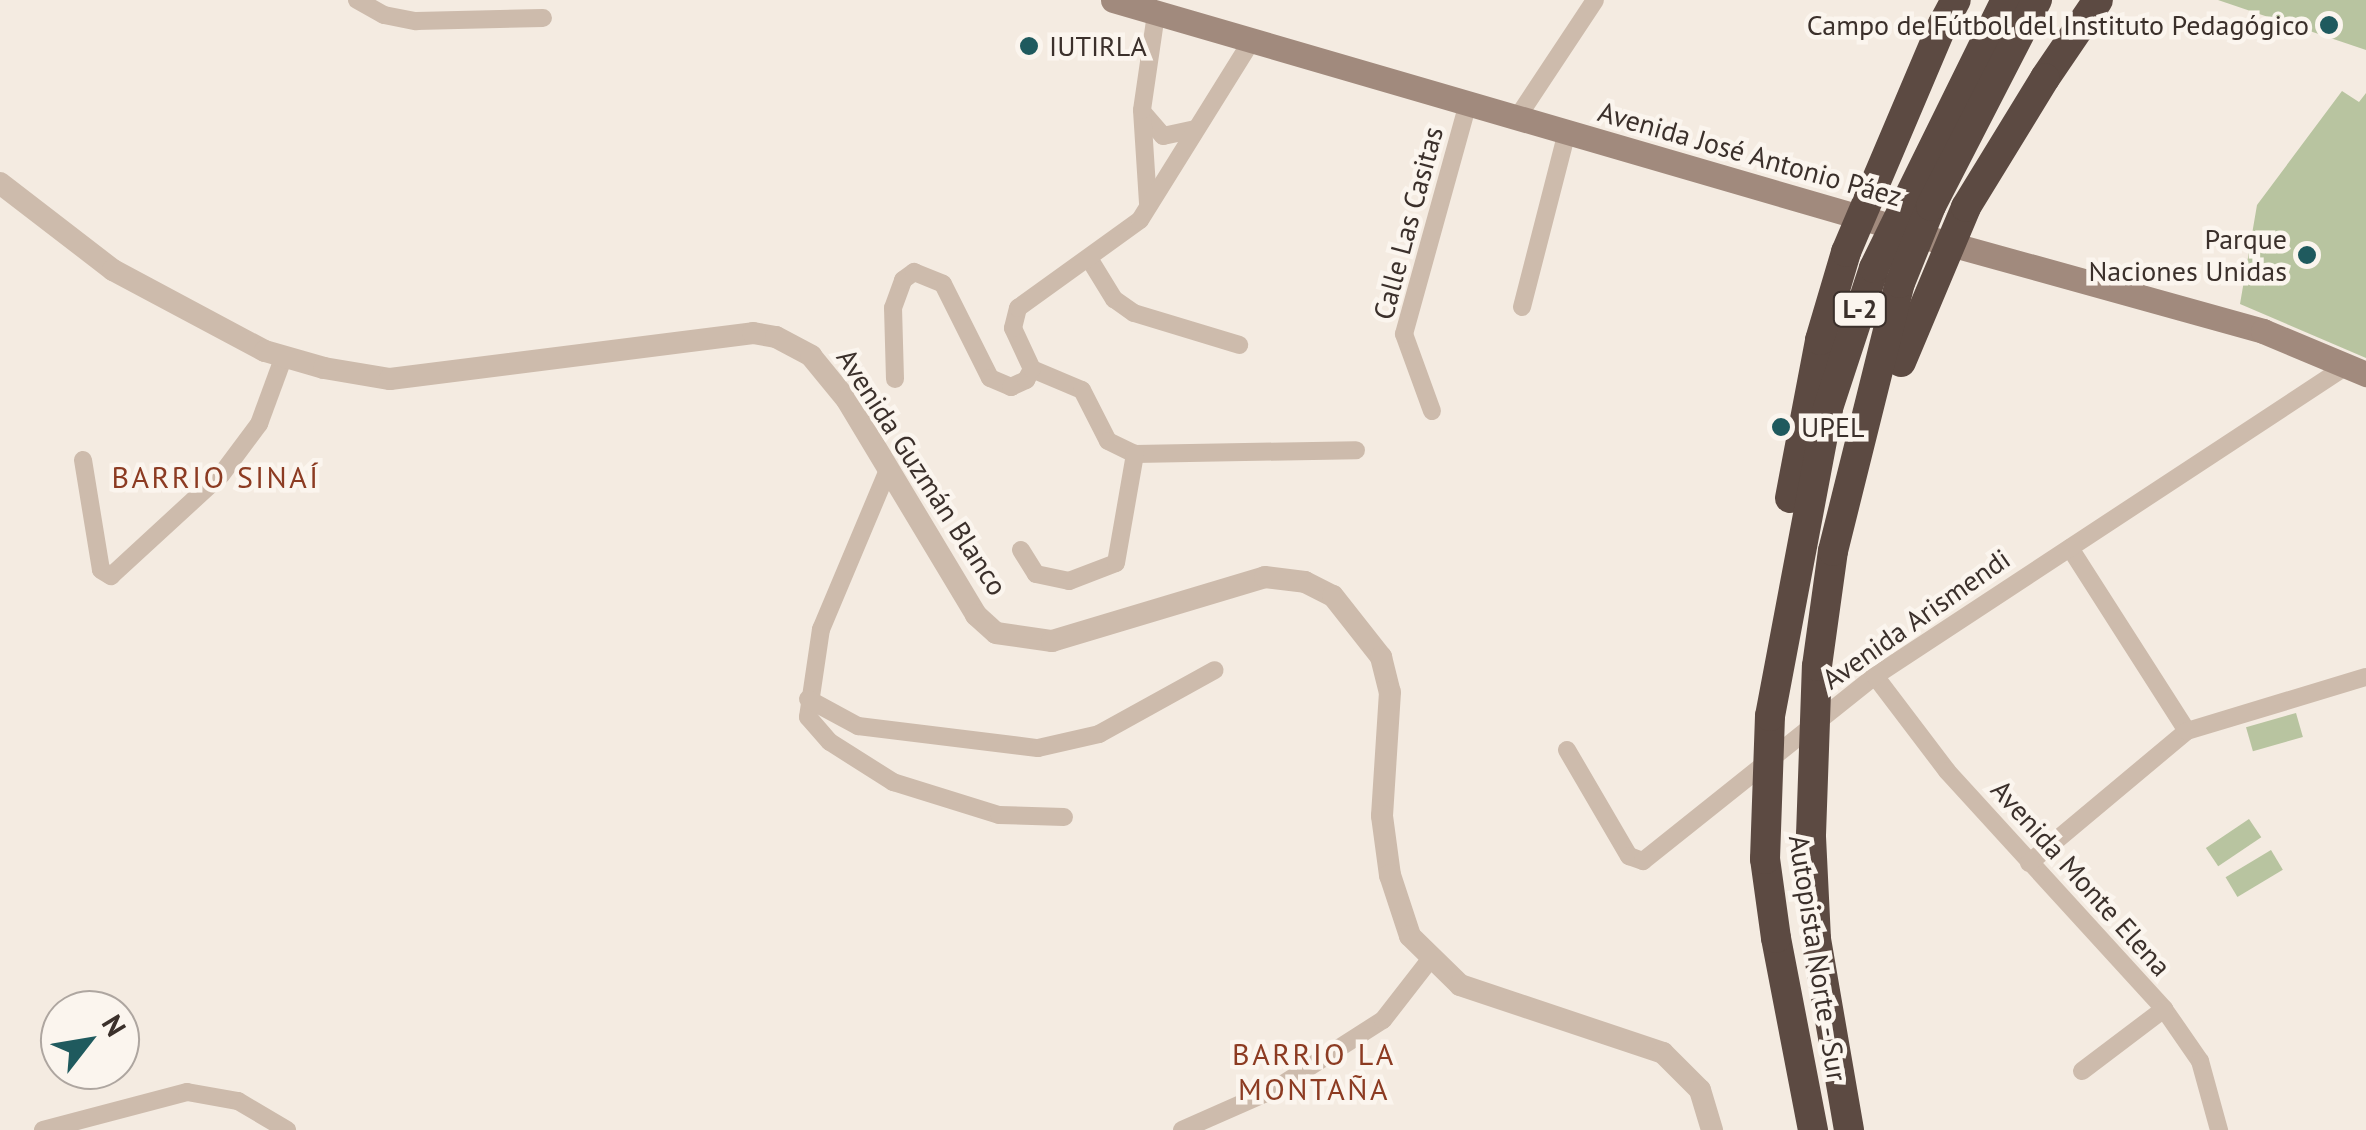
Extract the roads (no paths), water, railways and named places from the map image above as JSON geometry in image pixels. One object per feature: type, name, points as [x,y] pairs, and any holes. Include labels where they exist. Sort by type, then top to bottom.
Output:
[{"type":"highway","name":"Autopista Norte - Sur","points":[[1812,1130],[1765,858],[1765,792],[1779,641],[1828,408],[1874,268],[2006,0]]},
{"type":"highway","name":"Autopista Norte - Sur","points":[[1849,1130],[1816,939],[1811,836],[1817,666],[1833,551],[1900,283],[1931,206],[2037,0]]},
{"type":"highway","points":[[1833,551],[1861,506],[1911,325],[1966,207],[2095,0]]},
{"type":"highway","points":[[1779,641],[1781,560],[1820,340],[1852,235],[1951,8]]},
{"type":"main road","name":"Avenida José Antonio Páez","points":[[1118,1],[1250,43],[2178,304],[2357,369]]},
{"type":"street","points":[[356,0],[384,15],[416,20],[543,18]]},
{"type":"street","points":[[1518,118],[1595,0]]},
{"type":"street","points":[[1148,204],[1142,110],[1156,14]]},
{"type":"street","points":[[1250,43],[1128,232],[1018,308],[1014,328],[1032,369],[1082,390],[1108,441],[1134,454],[1356,450]]},
{"type":"street","name":"Calle Las Casitas","points":[[1432,411],[1404,334],[1468,104]]},
{"type":"street","points":[[1142,110],[1163,136],[1196,129]]},
{"type":"street","points":[[1522,307],[1567,132]]},
{"type":"street","name":"Avenida Guzmán Blanco","points":[[0,183],[113,270],[284,356],[390,379],[753,333],[776,337],[825,372],[976,615],[996,633],[1052,641],[1265,577],[1305,582],[1333,596],[1381,657],[1390,692],[1382,816],[1390,876],[1410,936],[1429,961],[1495,1000],[1663,1052],[1700,1090],[1712,1130]]},
{"type":"street","points":[[1090,260],[1114,299],[1134,313],[1239,346]]},
{"type":"street","points":[[895,379],[894,308],[903,280],[914,272],[943,284],[990,378],[1016,387],[1032,369]]},
{"type":"street","points":[[83,460],[101,570],[111,576],[221,476],[259,424],[284,356]]},
{"type":"street","name":"Avenida Arismendi","points":[[1567,750],[1629,856],[1644,860],[1874,676],[2357,369]]},
{"type":"street","points":[[1021,550],[1036,574],[1069,580],[1116,563],[1134,454]]},
{"type":"street","points":[[888,470],[834,593],[808,699],[808,717],[830,742],[893,782],[1000,815],[1064,817]]},
{"type":"street","points":[[2070,548],[2186,731]]},
{"type":"street","points":[[808,699],[858,726],[1038,748],[1099,734],[1215,670]]},
{"type":"street","name":"Avenida Monte Elena","points":[[1874,676],[2029,863],[2164,1010],[2200,1061],[2220,1130]]},
{"type":"street","points":[[2029,863],[2186,731],[2366,677]]},
{"type":"street","points":[[1182,1130],[1275,1089],[1367,1030],[1396,1007],[1429,961]]},
{"type":"street","points":[[2082,1071],[2164,1010]]},
{"type":"street","points":[[43,1130],[186,1092],[238,1101],[287,1130]]},
{"type":"place","name":"Campo de Fútbol del Instituto Pedagógico","points":[[2329,25]]},
{"type":"place","name":"IUTIRLA","points":[[1029,46]]},
{"type":"place","name":"Parque Naciones Unidas","points":[[2307,255]]},
{"type":"place","name":"UPEL","points":[[1781,427]]},
{"type":"district","name":"BARRIO SINAÍ","points":[[216,477]]},
{"type":"district","name":"BARRIO LA MONTAÑA","points":[[1314,1071]]}]
